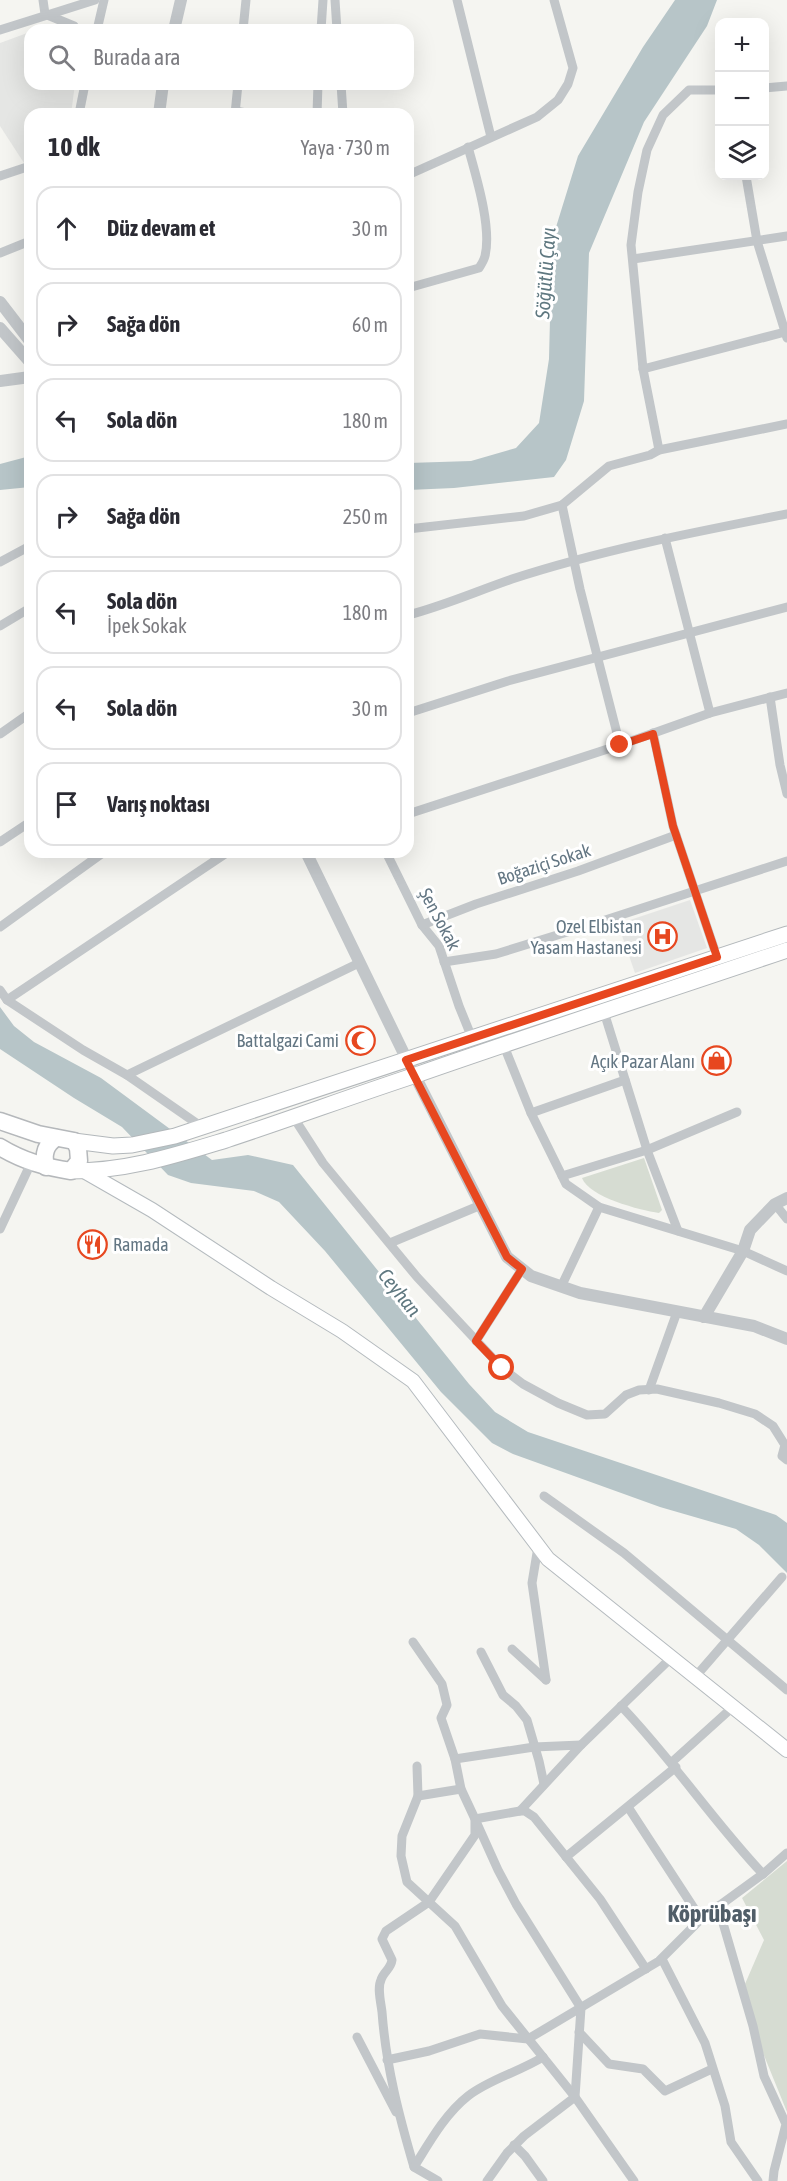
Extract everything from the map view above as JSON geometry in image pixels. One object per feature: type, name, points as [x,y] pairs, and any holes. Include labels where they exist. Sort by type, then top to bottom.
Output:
[{"type":"highway","points":[[0,1121],[56,1138],[74,1141],[78,1148],[77,1171],[39,1165],[0,1148]]},
{"type":"highway","points":[[39,1165],[45,1160],[47,1146],[56,1138]]},
{"type":"main road","points":[[74,1141],[113,1146],[132,1145],[175,1136],[787,934]]},
{"type":"main road","points":[[77,1171],[98,1171],[149,1163],[198,1148],[294,1118],[787,950]]},
{"type":"main road","points":[[77,1171],[152,1210],[271,1288],[342,1331],[413,1381],[548,1559],[787,1750]]},
{"type":"street","points":[[43,0],[45,14]]},
{"type":"street","points":[[0,30],[94,0]]},
{"type":"street","points":[[98,24],[104,0]]},
{"type":"street","points":[[175,24],[181,0]]},
{"type":"street","points":[[244,24],[246,0]]},
{"type":"street","points":[[321,24],[323,0]]},
{"type":"street","points":[[335,0],[337,24]]},
{"type":"street","points":[[457,0],[491,137]]},
{"type":"street","points":[[414,171],[537,117],[558,100],[568,84],[573,68],[554,0]]},
{"type":"street","points":[[45,14],[69,24]]},
{"type":"street","points":[[769,88],[787,86]]},
{"type":"street","points":[[81,108],[85,90]]},
{"type":"street","points":[[160,108],[162,90]]},
{"type":"street","points":[[236,108],[237,90]]},
{"type":"street","points":[[316,108],[318,90]]},
{"type":"street","points":[[341,90],[343,108]]},
{"type":"street","points":[[659,450],[643,369],[631,244],[638,192],[647,150],[663,115],[688,90],[715,90]]},
{"type":"street","points":[[414,286],[479,268],[485,256],[486,230],[480,190],[468,147]]},
{"type":"street","points":[[0,176],[24,168]]},
{"type":"street","points":[[643,369],[786,335],[757,241],[747,180]]},
{"type":"street","points":[[633,259],[787,236]]},
{"type":"street","points":[[0,254],[24,244]]},
{"type":"street","points":[[0,302],[24,333]]},
{"type":"street","points":[[0,328],[24,355]]},
{"type":"street","points":[[0,381],[24,378]]},
{"type":"street","points":[[414,528],[524,516],[562,505],[609,466],[650,455],[659,450],[787,424]]},
{"type":"street","points":[[562,505],[620,745]]},
{"type":"street","points":[[414,613],[512,579],[575,562],[666,538],[787,514]]},
{"type":"street","points":[[666,538],[710,713]]},
{"type":"street","points":[[0,562],[24,549]]},
{"type":"street","points":[[414,711],[508,681],[787,607]]},
{"type":"street","points":[[0,626],[24,612]]},
{"type":"street","points":[[414,812],[653,734],[710,713],[787,693]]},
{"type":"street","points":[[770,697],[780,765],[787,794]]},
{"type":"street","points":[[0,734],[24,717]]},
{"type":"street","points":[[653,734],[659,769],[676,835],[717,957]]},
{"type":"street","points":[[0,842],[24,826]]},
{"type":"street","name":"Boğaziçi Sokak","points":[[422,924],[476,904],[578,872],[676,835]]},
{"type":"street","points":[[0,927],[96,858]]},
{"type":"street","points":[[7,1000],[219,858]]},
{"type":"street","points":[[309,858],[406,1060],[507,1257],[531,1276],[580,1293],[754,1326],[787,1339]]},
{"type":"street","name":"Şen Sokak","points":[[389,858],[422,924],[439,946],[472,1038]]},
{"type":"street","points":[[444,962],[496,954],[787,861]]},
{"type":"street","points":[[127,1075],[360,963]]},
{"type":"street","points":[[0,990],[7,1000],[82,1050],[127,1075],[202,1127]]},
{"type":"street","points":[[604,1012],[647,1150],[678,1231]]},
{"type":"street","points":[[504,1046],[531,1113],[566,1184],[599,1207],[743,1251],[787,1271]]},
{"type":"street","points":[[531,1113],[625,1080]]},
{"type":"street","points":[[562,1176],[647,1150],[737,1112]]},
{"type":"street","points":[[294,1118],[324,1163],[417,1277],[502,1368],[523,1384],[558,1403],[587,1415],[605,1414],[626,1395],[639,1390],[657,1389],[719,1403],[755,1414],[772,1426],[785,1445],[782,1456],[787,1460]]},
{"type":"street","points":[[0,1230],[39,1165]]},
{"type":"street","points":[[704,1317],[743,1251],[750,1230],[775,1204],[787,1198]]},
{"type":"street","points":[[775,1204],[787,1219]]},
{"type":"street","points":[[390,1244],[481,1205]]},
{"type":"street","points":[[561,1287],[599,1207]]},
{"type":"street","points":[[476,1341],[522,1269]]},
{"type":"street","points":[[649,1390],[677,1312]]},
{"type":"street","points":[[782,1441],[787,1430]]},
{"type":"street","points":[[544,1496],[624,1553],[787,1690]]},
{"type":"street","points":[[512,1649],[546,1680],[532,1583],[538,1547]]},
{"type":"street","points":[[696,1676],[782,1577]]},
{"type":"street","points":[[413,1642],[442,1684],[447,1705],[441,1718],[455,1759],[461,1789],[498,1870],[516,1904],[581,2008],[574,2097],[514,2145],[487,2181]]},
{"type":"street","points":[[481,1652],[503,1695],[527,1719],[544,1784]]},
{"type":"street","points":[[520,1811],[580,1745],[672,1657]]},
{"type":"street","points":[[621,1706],[674,1764],[737,1846],[763,1874]]},
{"type":"street","points":[[566,1857],[628,1807],[734,1706]]},
{"type":"street","points":[[455,1759],[534,1747],[580,1745]]},
{"type":"street","points":[[417,1766],[418,1796],[402,1836],[401,1856],[407,1882],[455,1926],[502,2006],[574,2097],[634,2181]]},
{"type":"street","points":[[418,1796],[461,1789]]},
{"type":"street","points":[[628,1807],[701,1919]]},
{"type":"street","points":[[475,1819],[520,1811],[525,1811],[534,1817],[600,1899],[646,1969]]},
{"type":"street","points":[[438,2181],[414,2167],[399,2116],[387,2060],[380,1980],[391,1967],[393,1960],[381,1940],[386,1931],[429,1902],[474,1835],[475,1819]]},
{"type":"street","points":[[387,2060],[429,2051],[480,2034],[528,2039],[662,1959],[701,1919],[763,1874],[787,1853]]},
{"type":"street","points":[[718,1906],[753,2026],[764,2076],[786,2124],[773,2181]]},
{"type":"street","points":[[662,1959],[705,2043],[725,2106],[731,2142],[758,2181]]},
{"type":"street","points":[[579,2032],[609,2064],[643,2069],[664,2091],[712,2069]]},
{"type":"street","points":[[357,2037],[393,2109],[399,2116]]},
{"type":"street","points":[[414,2167],[453,2110],[468,2097],[543,2057]]},
{"type":"street","points":[[514,2145],[543,2181]]},
{"type":"shaded area","points":[[675,0],[717,0],[707,26],[644,122],[589,253],[584,401],[566,460],[554,477],[454,488],[414,490],[414,463],[471,461],[516,448],[539,423],[549,359],[552,240],[578,156],[643,47]]},
{"type":"shaded area","points":[[24,34],[24,90],[74,90],[72,108],[24,108],[24,163],[0,126],[0,43]]},
{"type":"shaded area","points":[[24,458],[24,488],[0,490],[0,464]]},
{"type":"shaded area","name":"Ozel Elbistan Yasam Hastanesi","points":[[690,900],[707,948],[635,973],[618,924]]},
{"type":"shaded area","points":[[0,1007],[14,1026],[34,1042],[101,1078],[212,1160],[248,1155],[293,1165],[469,1384],[495,1412],[528,1432],[776,1515],[787,1523],[787,1573],[759,1545],[736,1529],[660,1507],[513,1454],[492,1443],[441,1392],[325,1251],[279,1202],[254,1191],[191,1183],[168,1175],[122,1127],[0,1049]]},
{"type":"shaded area","points":[[644,1158],[662,1210],[659,1213],[628,1206],[604,1197],[586,1185],[582,1178]]},
{"type":"shaded area","points":[[787,1861],[787,2112],[761,2048],[745,1984],[764,1940],[742,1898]]},
{"type":"place","name":"Ozel Elbistan Yasam Hastanesi","points":[[663,936]]},
{"type":"place","name":"Battalgazi Cami","points":[[360,1040]]},
{"type":"place","name":"Açık Pazar Alanı","points":[[716,1061]]},
{"type":"place","name":"Ramada","points":[[92,1244]]},
{"type":"district","name":"Köprübaşı","points":[[712,1913]]},
{"type":"route","points":[[502,1368],[476,1341],[522,1269],[507,1257],[406,1060],[717,957],[673,826],[653,734],[620,745]]},
{"type":"water label","name":"Söğütlü Çayı","points":[[545,273]]},
{"type":"water label","name":"Ceyhan","points":[[400,1292]]}]
